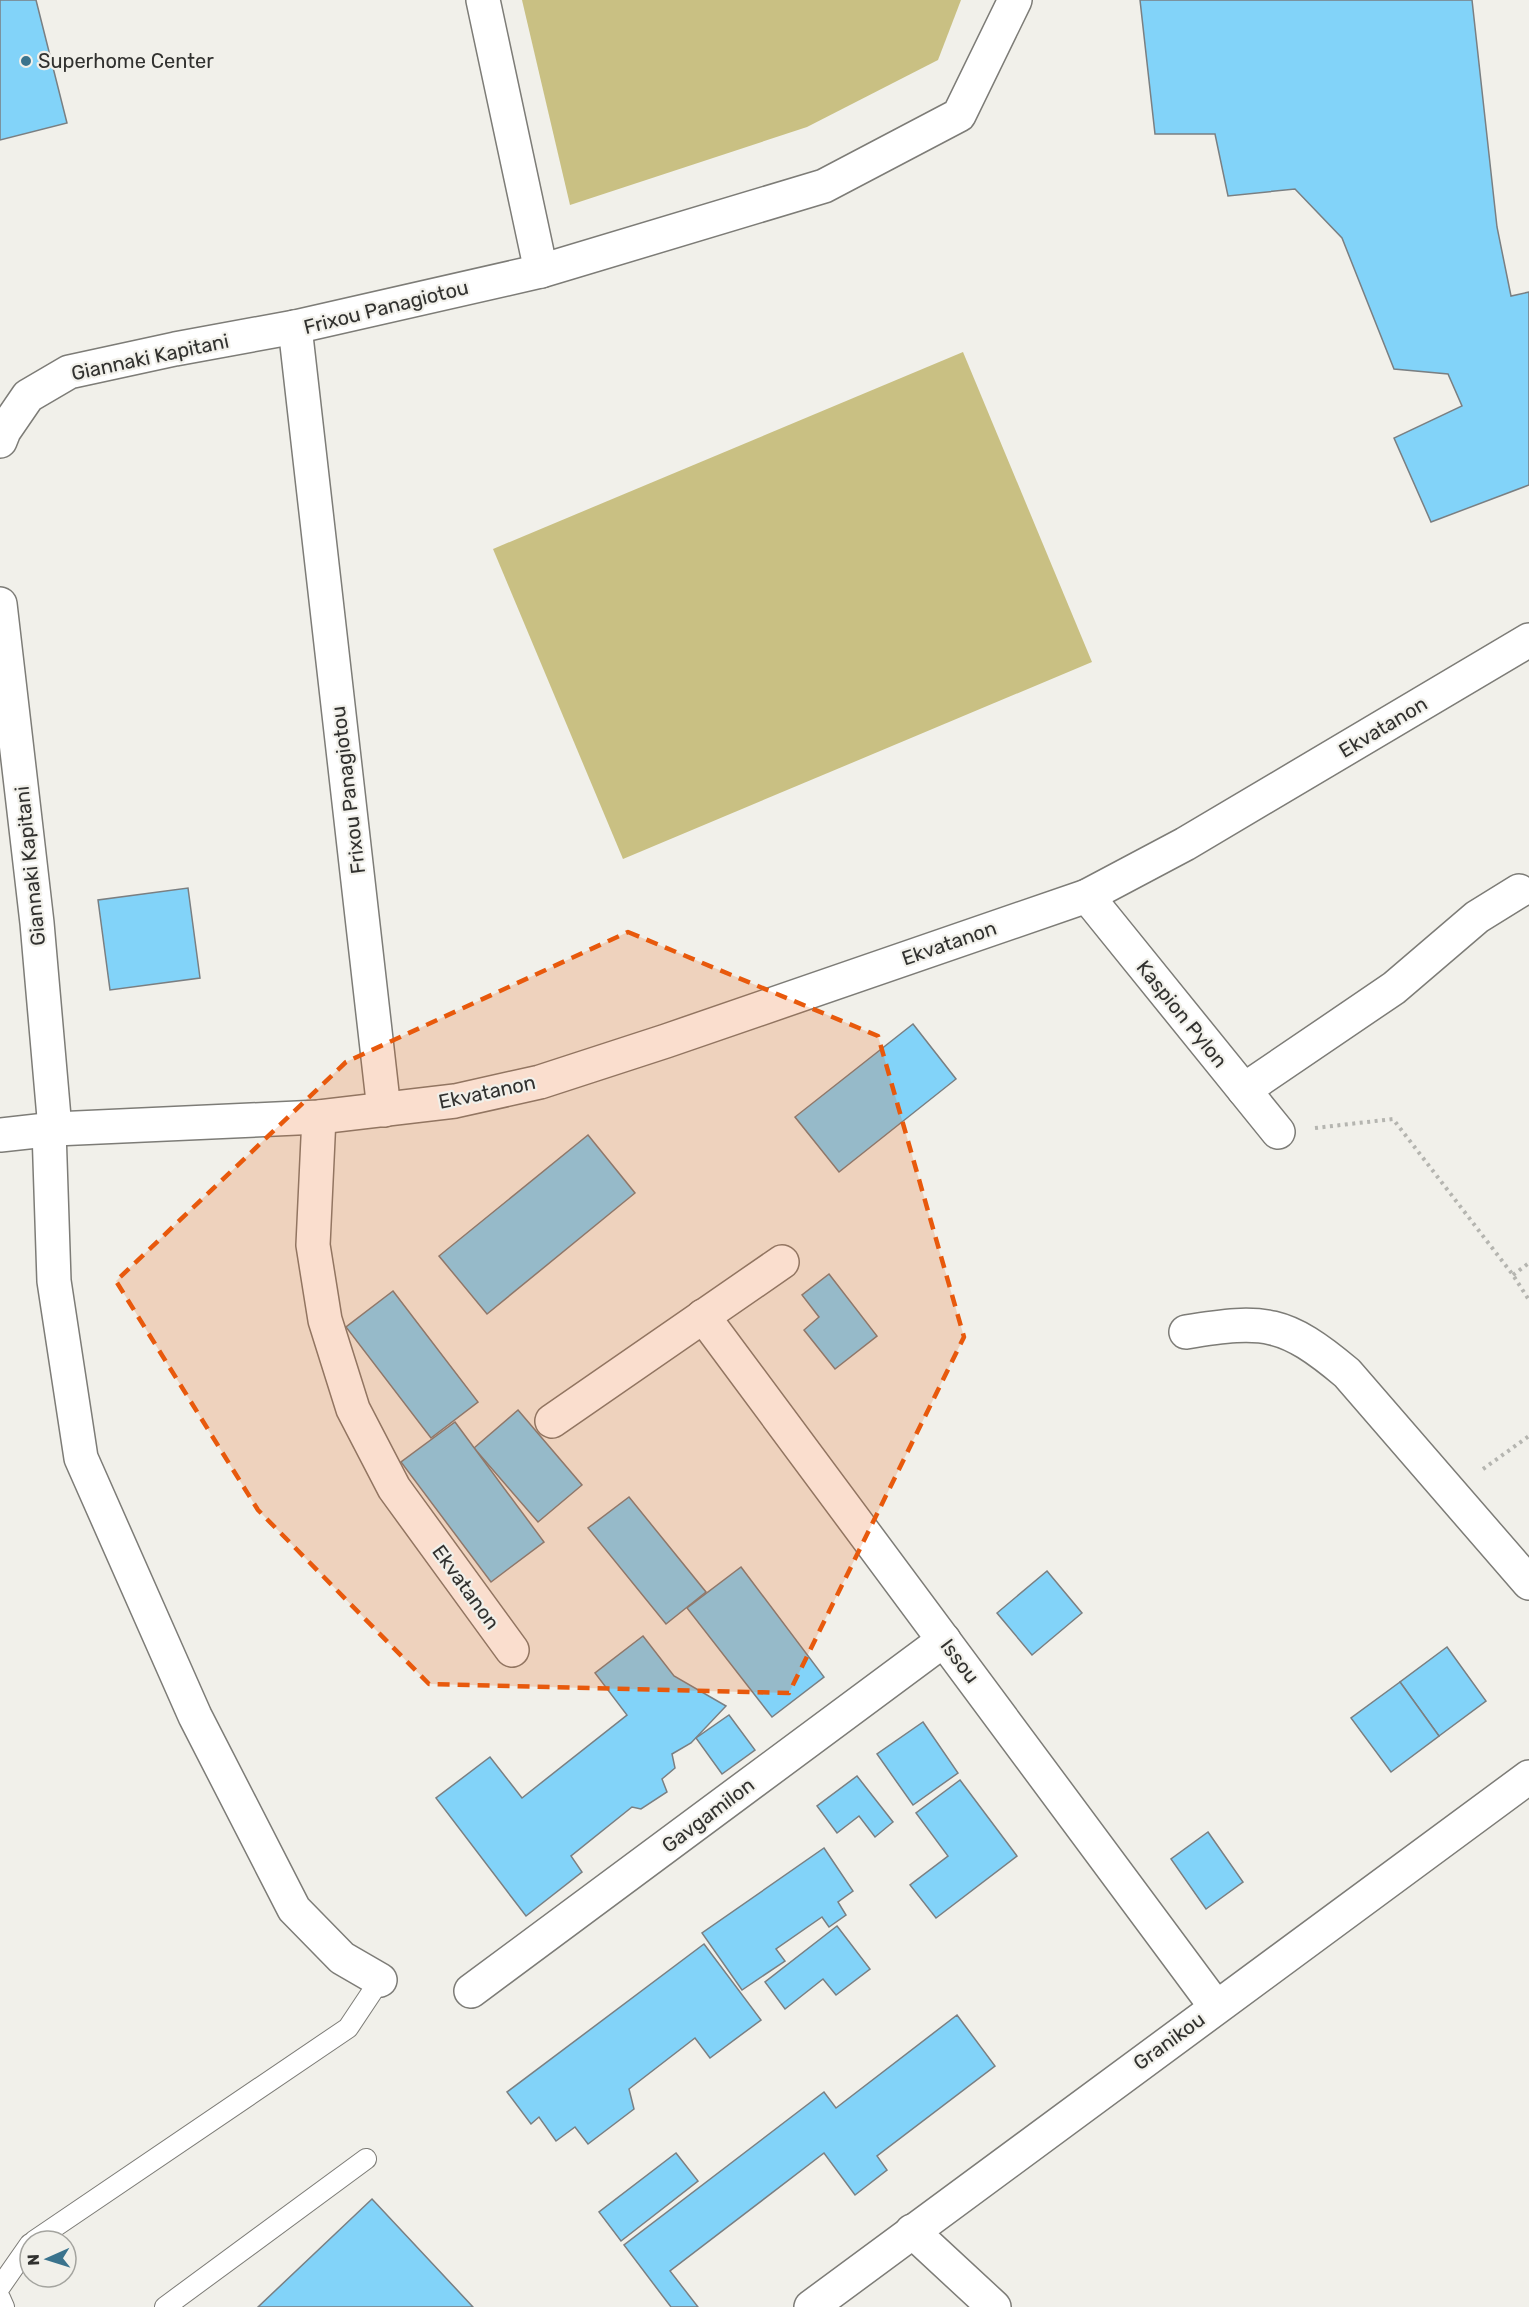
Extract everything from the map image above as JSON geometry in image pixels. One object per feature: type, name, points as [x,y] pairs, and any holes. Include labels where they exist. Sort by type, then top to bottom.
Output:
[{"type":"street","points":[[483,0],[541,271]]},
{"type":"street","name":"Frixou Panagiotou","points":[[384,1110],[294,327],[541,271],[824,186],[959,115],[1015,0]]},
{"type":"street","name":"Giannaki Kapitani","points":[[0,441],[4,431],[28,396],[69,372],[294,327]]},
{"type":"street","name":"Giannaki Kapitani","points":[[0,604],[37,923],[52,1129],[54,1281],[81,1458],[195,1716],[294,1909],[342,1958],[380,1980]]},
{"type":"street","name":"Ekvatanon","points":[[0,1135],[52,1129],[319,1117],[455,1101],[540,1082],[1087,896],[1185,844],[1529,640]]},
{"type":"street","points":[[1244,1090],[1394,988],[1477,917],[1519,891]]},
{"type":"street","name":"Kaspion Pylon","points":[[1087,896],[1278,1132]]},
{"type":"street","name":"Ekvatanon","points":[[319,1117],[313,1245],[326,1320],[353,1409],[394,1488],[512,1650]]},
{"type":"street","points":[[552,1421],[782,1262]]},
{"type":"street","name":"Issou","points":[[704,1316],[1216,2007]]},
{"type":"street","points":[[1186,1332],[1229,1325],[1259,1325],[1284,1330],[1317,1348],[1347,1373],[1529,1583]]},
{"type":"street","name":"Gavgamilon","points":[[471,1991],[944,1640]]},
{"type":"street","name":"Granikou","points":[[811,2307],[1529,1777]]},
{"type":"street","points":[[912,2231],[994,2307]]},
{"type":"lane","points":[[52,2229],[348,2028],[380,1980]]},
{"type":"lane","points":[[165,2307],[366,2159]]},
{"type":"lane","points":[[0,2287],[18,2261]]},
{"type":"lane","points":[[0,2298],[4,2307]]},
{"type":"path","points":[[1278,1132],[1393,1119],[1513,1275],[1529,1300]]},
{"type":"path","points":[[1513,1275],[1529,1263]]},
{"type":"path","points":[[1450,1492],[1529,1436]]},
{"type":"highlighted area","points":[[628,932],[878,1036],[964,1337],[789,1693],[429,1684],[258,1510],[116,1281],[346,1062]]},
{"type":"shaded area","points":[[522,0],[961,0],[938,60],[807,127],[570,205]]},
{"type":"shaded area","points":[[963,352],[1092,662],[623,859],[493,549]]},
{"type":"building","name":"Superhome Center","points":[[0,0],[36,0],[67,123],[0,140]]},
{"type":"building","points":[[1140,0],[1472,0],[1497,227],[1511,296],[1529,292],[1529,485],[1431,522],[1394,438],[1462,406],[1448,374],[1394,369],[1342,238],[1295,189],[1228,196],[1215,134],[1155,134]]},
{"type":"building","points":[[188,888],[200,978],[110,990],[98,900]]},
{"type":"building","points":[[913,1024],[956,1079],[839,1172],[795,1117]]},
{"type":"building","points":[[588,1135],[635,1193],[487,1314],[439,1256]]},
{"type":"building","points":[[829,1274],[877,1336],[835,1369],[804,1330],[819,1317],[802,1295]]},
{"type":"building","points":[[393,1291],[478,1402],[431,1438],[346,1327]]},
{"type":"building","points":[[518,1410],[582,1485],[538,1522],[474,1448]]},
{"type":"building","points":[[455,1422],[544,1542],[491,1582],[401,1462]]},
{"type":"building","points":[[629,1497],[706,1592],[666,1624],[588,1528]]},
{"type":"building","points":[[741,1567],[824,1677],[772,1717],[687,1608]]},
{"type":"building","points":[[1047,1571],[1082,1613],[1032,1655],[997,1613]]},
{"type":"building","points":[[643,1636],[674,1676],[726,1706],[691,1743],[672,1754],[675,1768],[662,1779],[667,1792],[641,1809],[632,1807],[571,1856],[582,1872],[526,1916],[436,1798],[490,1757],[522,1798],[627,1715],[595,1673]]},
{"type":"building","points":[[1447,1647],[1486,1701],[1439,1736],[1400,1682]]},
{"type":"building","points":[[1400,1682],[1439,1736],[1391,1772],[1351,1718]]},
{"type":"building","points":[[729,1715],[755,1750],[722,1774],[696,1738]]},
{"type":"building","points":[[923,1722],[958,1773],[913,1805],[877,1754]]},
{"type":"building","points":[[857,1776],[893,1822],[875,1837],[859,1816],[837,1833],[817,1806]]},
{"type":"building","points":[[960,1780],[1017,1856],[936,1918],[910,1885],[948,1856],[916,1813]]},
{"type":"building","points":[[1208,1832],[1243,1882],[1206,1909],[1171,1859]]},
{"type":"building","points":[[824,1848],[853,1891],[838,1902],[846,1915],[829,1927],[822,1917],[776,1949],[785,1961],[742,1990],[702,1933]]},
{"type":"building","points":[[837,1926],[870,1969],[836,1995],[823,1979],[785,2009],[765,1982]]},
{"type":"building","points":[[704,1944],[761,2020],[710,2058],[695,2038],[629,2089],[634,2109],[588,2144],[575,2127],[556,2141],[539,2117],[531,2124],[507,2092]]},
{"type":"building","points":[[957,2015],[995,2066],[877,2156],[887,2170],[855,2195],[824,2153],[670,2271],[698,2307],[671,2307],[624,2245],[824,2092],[836,2108]]},
{"type":"building","points":[[676,2153],[698,2181],[621,2241],[599,2212]]},
{"type":"building","points":[[372,2199],[473,2307],[258,2307]]},
{"type":"place","name":"Superhome Center","points":[[26,61]]}]
